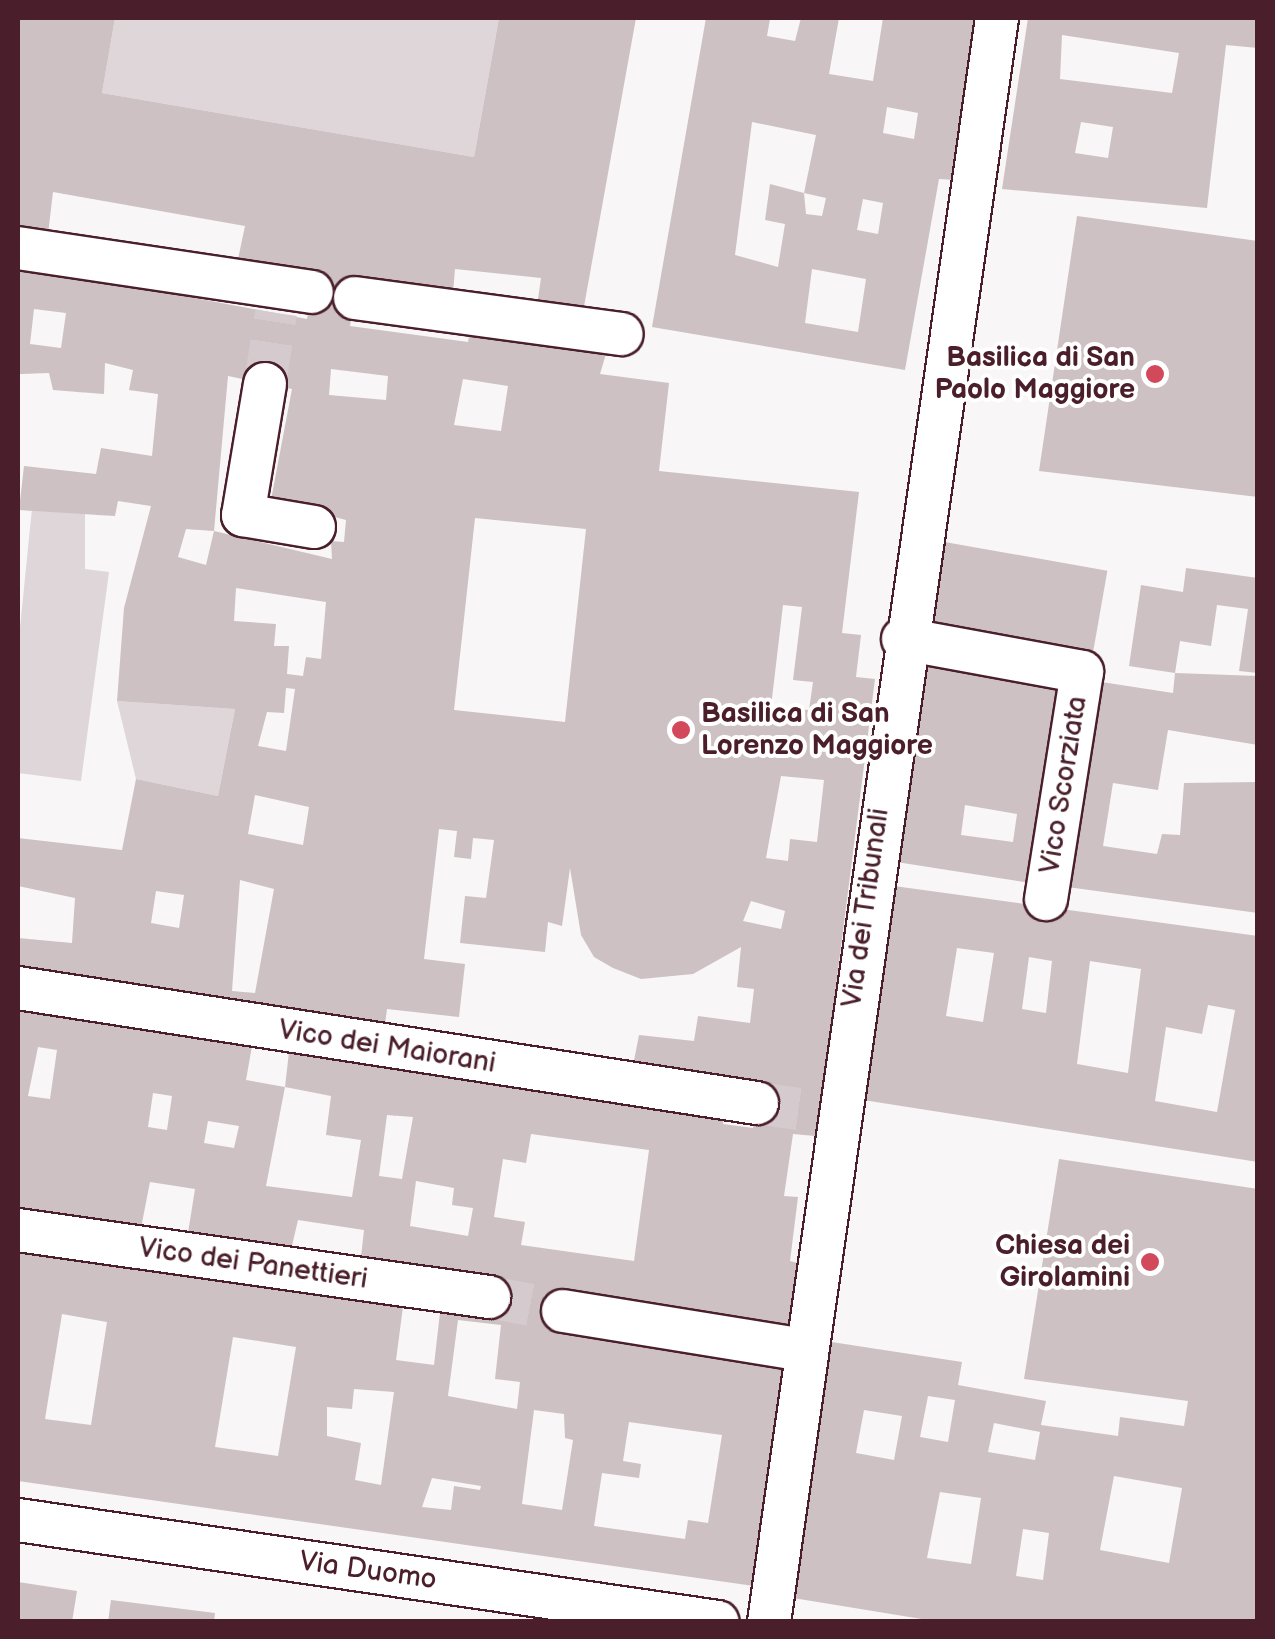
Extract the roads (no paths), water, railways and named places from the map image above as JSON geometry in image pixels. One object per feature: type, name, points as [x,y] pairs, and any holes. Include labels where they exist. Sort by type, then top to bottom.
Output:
[{"type":"street","name":"Via dei Tribunali","points":[[770,1622],[805,1350],[829,1114],[997,18]]},
{"type":"street","points":[[18,248],[290,298]]},
{"type":"street","points":[[355,298],[622,334]]},
{"type":"street","points":[[265,384],[243,516],[314,526]]},
{"type":"street","name":"Vico Scorziata","points":[[903,639],[1082,672],[1046,899]]},
{"type":"street","name":"Vico dei Maiorani","points":[[18,988],[757,1103]]},
{"type":"street","name":"Vico dei Panettieri","points":[[18,1230],[489,1297]]},
{"type":"street","points":[[563,1311],[805,1350]]},
{"type":"street","name":"Via Duomo","points":[[18,1520],[718,1622]]},
{"type":"tunnel","points":[[265,384],[276,313]]},
{"type":"tunnel","points":[[757,1103],[820,1112]]},
{"type":"tunnel","points":[[489,1297],[563,1311]]},
{"type":"place","name":"Basilica di San Paolo Maggiore","points":[[1155,374]]},
{"type":"place","name":"Basilica di San Lorenzo Maggiore","points":[[681,730]]},
{"type":"place","name":"Chiesa dei Girolamini","points":[[1150,1262]]}]
